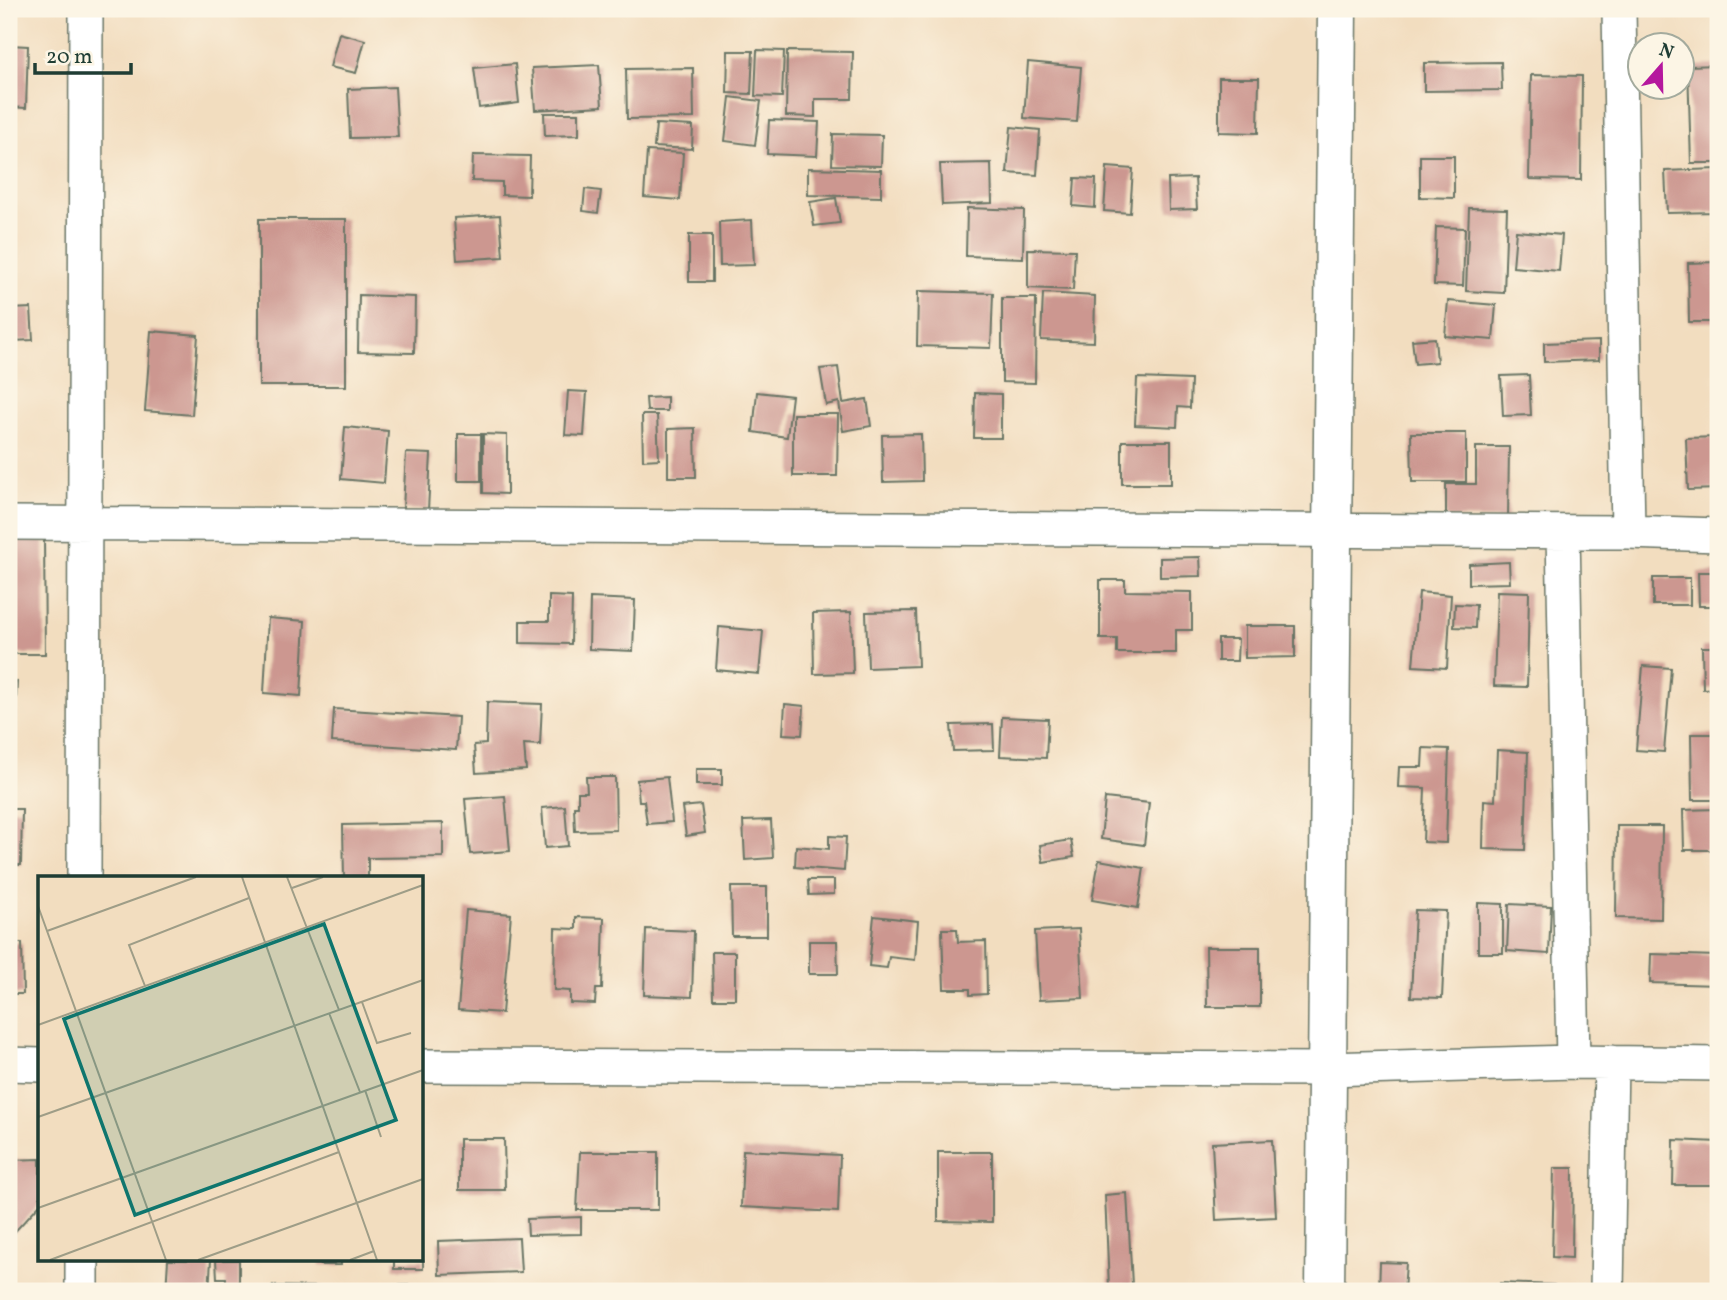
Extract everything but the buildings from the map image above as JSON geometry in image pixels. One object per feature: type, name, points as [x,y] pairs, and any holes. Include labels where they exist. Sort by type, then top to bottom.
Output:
[{"type":"street","points":[[84,876],[86,9]]},
{"type":"street","points":[[1325,1291],[1337,9]]},
{"type":"street","points":[[1619,9],[1628,533]]},
{"type":"street","points":[[9,523],[1718,535]]},
{"type":"street","points":[[1563,532],[1573,1062]]},
{"type":"street","points":[[424,1066],[1327,1069],[1573,1062],[1718,1064]]},
{"type":"street","points":[[1607,1291],[1612,1062]]},
{"type":"street","points":[[9,1064],[38,1065]]},
{"type":"street","points":[[82,1262],[82,1291]]}]
